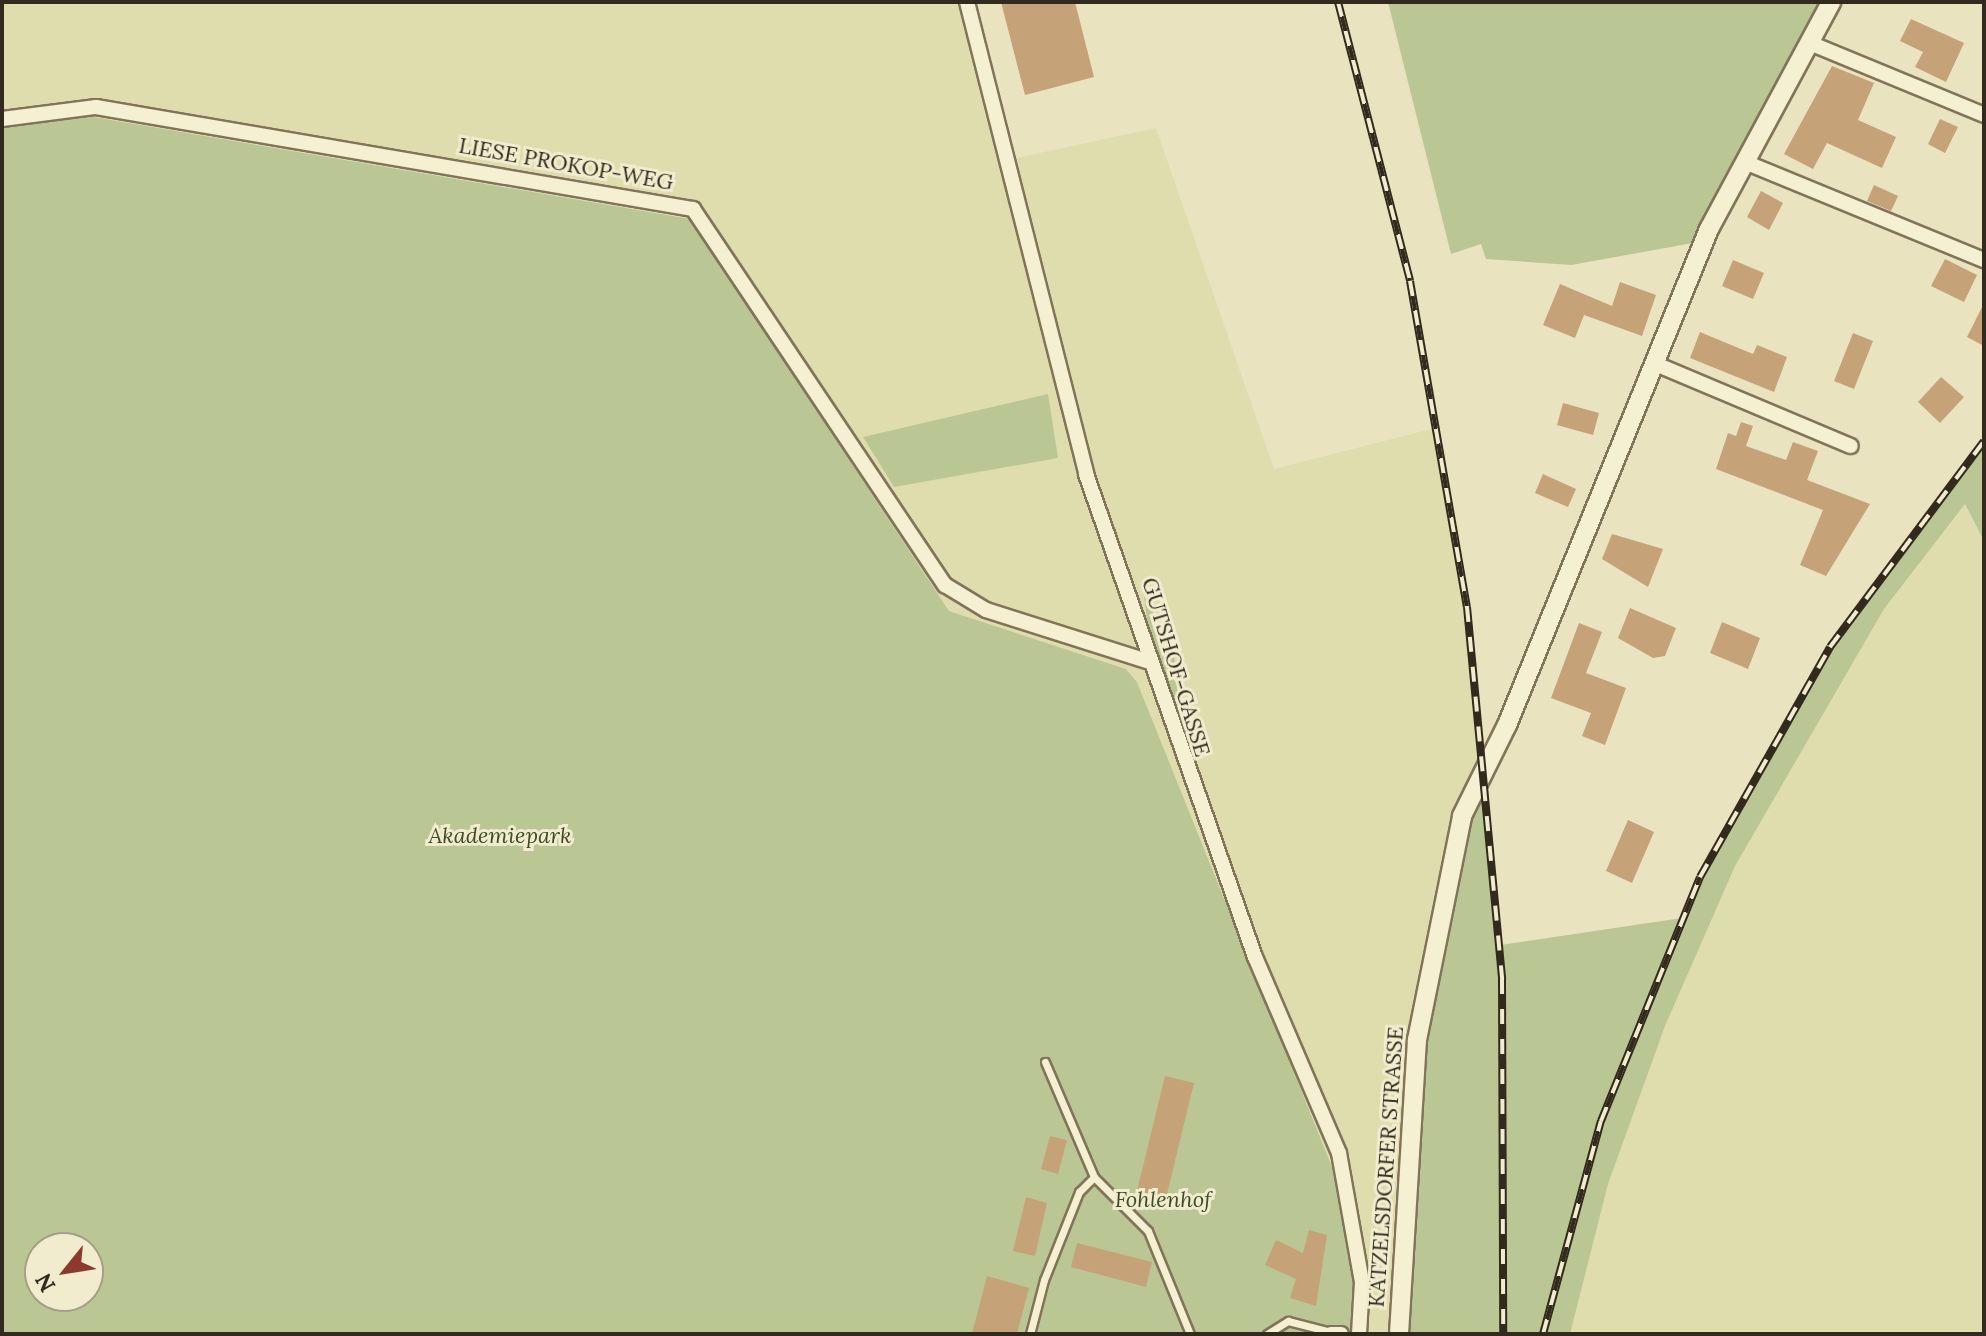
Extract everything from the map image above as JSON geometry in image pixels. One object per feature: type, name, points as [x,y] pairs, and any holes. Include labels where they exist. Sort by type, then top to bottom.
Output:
[{"type":"street","name":"GUTSHOF-GASSE","points":[[967,2],[1086,474],[1255,957],[1339,1153],[1362,1282],[1359,1334]]},
{"type":"street","name":"KATZELSDORFER STRASSE","points":[[1399,1334],[1417,1040],[1462,816],[1658,365],[1699,252],[1812,44],[1831,2]]},
{"type":"street","points":[[1812,44],[1984,115]]},
{"type":"street","name":"LIESE PROKOP-WEG","points":[[2,119],[96,107],[693,209],[945,585],[986,610],[1150,662]]},
{"type":"street","points":[[1747,163],[1984,260]]},
{"type":"street","points":[[1658,365],[1851,446]]},
{"type":"lane","points":[[1045,1062],[1094,1177],[1148,1231],[1190,1334]]},
{"type":"lane","points":[[1030,1334],[1044,1280],[1079,1192],[1094,1177]]},
{"type":"lane","points":[[1267,1334],[1288,1321],[1334,1333]]},
{"type":"shaded area","points":[[2,2],[961,2],[1002,161],[1156,128],[1274,469],[1439,427],[1484,762],[1398,1334],[1359,1334],[1332,1167],[1137,682],[1126,669],[949,611],[690,219],[82,115],[2,125]]},
{"type":"shaded area","points":[[1953,479],[1984,542],[1984,1334],[1543,1334],[1672,939],[1700,877],[1780,728],[1873,584]]},
{"type":"green space","points":[[1388,2],[1831,2],[1704,241],[1571,265],[1486,259],[1481,244],[1451,254]]},
{"type":"green space","name":"Akademiepark","points":[[82,115],[690,219],[949,611],[1126,669],[1137,682],[1332,1167],[1362,1282],[1359,1334],[2,1334],[2,127]]},
{"type":"green space","points":[[1048,394],[1058,458],[894,487],[863,437]]},
{"type":"green space","points":[[1984,441],[1984,541],[1965,504],[1884,609],[1735,866],[1665,1026],[1608,1184],[1570,1334],[1398,1334],[1417,1040],[1484,762],[1500,945],[1682,918],[1830,647]]},
{"type":"green space","points":[[1144,595],[1174,655],[1181,727],[1149,635]]},
{"type":"building","points":[[1001,2],[1075,2],[1094,77],[1025,95]]},
{"type":"building","points":[[1911,19],[1964,43],[1946,82],[1915,67],[1923,52],[1900,41]]},
{"type":"building","points":[[1832,66],[1874,83],[1858,120],[1896,137],[1882,168],[1827,143],[1813,169],[1784,154]]},
{"type":"building","points":[[1940,119],[1958,127],[1945,153],[1928,144]]},
{"type":"building","points":[[1874,185],[1898,196],[1891,211],[1867,201]]},
{"type":"building","points":[[1761,191],[1783,203],[1769,230],[1747,217]]},
{"type":"building","points":[[1945,259],[1977,275],[1964,302],[1931,286]]},
{"type":"building","points":[[1733,260],[1764,273],[1753,299],[1722,286]]},
{"type":"building","points":[[1620,282],[1656,295],[1642,336],[1584,315],[1575,338],[1543,325],[1560,284],[1612,306]]},
{"type":"building","points":[[1984,303],[1984,346],[1967,337]]},
{"type":"building","points":[[1700,332],[1753,354],[1757,345],[1787,357],[1774,392],[1690,358]]},
{"type":"building","points":[[1853,333],[1873,341],[1854,389],[1834,381]]},
{"type":"building","points":[[1941,377],[1964,397],[1940,423],[1918,402]]},
{"type":"building","points":[[1563,403],[1599,413],[1593,435],[1557,425]]},
{"type":"building","points":[[1741,422],[1753,426],[1746,446],[1786,460],[1793,442],[1818,451],[1807,480],[1870,504],[1826,576],[1800,565],[1823,510],[1716,469],[1728,433],[1736,436]]},
{"type":"building","points":[[1543,474],[1576,489],[1568,507],[1535,493]]},
{"type":"building","points":[[1612,534],[1663,549],[1648,587],[1602,559]]},
{"type":"building","points":[[1630,608],[1676,628],[1665,656],[1653,658],[1618,638]]},
{"type":"building","points":[[1722,622],[1760,638],[1748,669],[1710,653]]},
{"type":"building","points":[[1579,623],[1602,632],[1586,673],[1626,688],[1605,745],[1582,736],[1591,713],[1551,698]]},
{"type":"building","points":[[1628,820],[1654,832],[1632,883],[1606,871]]},
{"type":"building","points":[[1165,1076],[1194,1083],[1166,1198],[1137,1191]]},
{"type":"building","points":[[1050,1136],[1067,1140],[1058,1174],[1041,1169]]},
{"type":"building","points":[[1026,1197],[1047,1203],[1035,1256],[1013,1251]]},
{"type":"building","points":[[1309,1230],[1327,1235],[1316,1306],[1290,1298],[1296,1279],[1265,1265],[1276,1240],[1303,1253]]},
{"type":"building","points":[[1077,1243],[1152,1262],[1146,1287],[1071,1267]]},
{"type":"building","points":[[987,1276],[1029,1288],[1017,1334],[972,1334]]},
{"type":"railway","points":[[1338,2],[1410,281],[1467,607],[1502,979],[1503,1334]]},
{"type":"railway","points":[[1543,1334],[1601,1121],[1700,877],[1830,647],[1984,441]]},
{"type":"park label","name":"Fohlenhof","points":[[1163,1200]]}]
